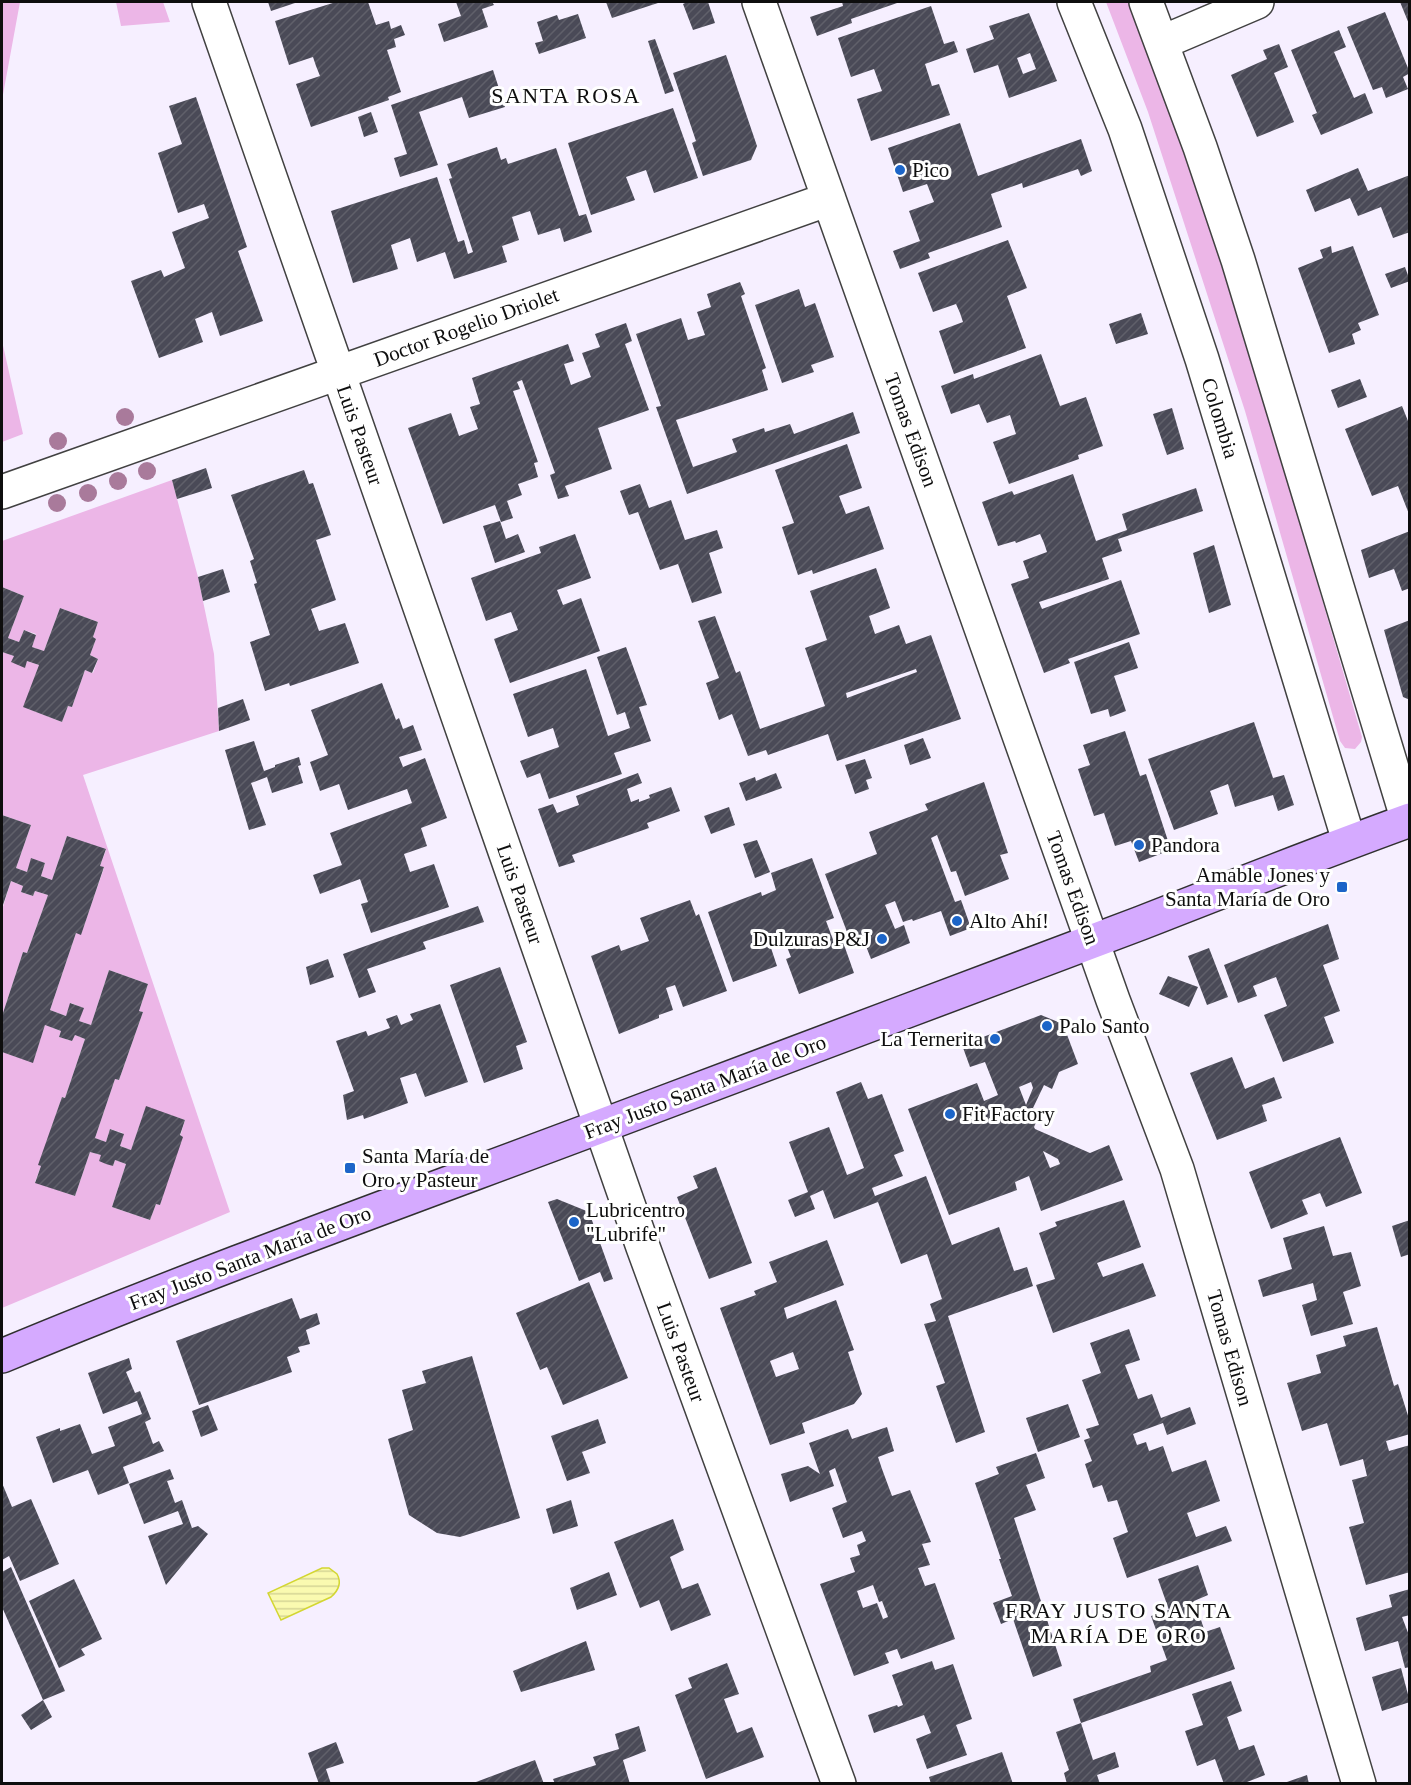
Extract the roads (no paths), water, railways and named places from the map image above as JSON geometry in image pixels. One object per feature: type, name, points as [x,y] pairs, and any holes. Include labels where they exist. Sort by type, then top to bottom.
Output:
[{"type":"main road","name":"Fray Justo Santa María de Oro","points":[[2,1356],[363,1215],[1409,820]]},
{"type":"street","name":"Luis Pasteur","points":[[209,2],[601,1127],[838,1784]]},
{"type":"street","name":"Tomas Edison","points":[[759,2],[1092,941],[1177,1168],[1359,1784]]},
{"type":"street","name":"Colombia","points":[[1074,2],[1125,129],[1202,359],[1349,842]]},
{"type":"street","points":[[1146,2],[1163,42],[1238,260],[1409,820]]},
{"type":"street","points":[[1163,42],[1257,2]]},
{"type":"street","name":"Doctor Rogelio Driolet","points":[[2,492],[828,199]]},
{"type":"place","name":"Pico","points":[[900,170]]},
{"type":"place","name":"Pandora","points":[[1139,845]]},
{"type":"place","name":"Amable Jones y Santa María de Oro","points":[[1342,887]]},
{"type":"place","name":"Alto Ahí!","points":[[957,921]]},
{"type":"place","name":"Dulzuras P&J","points":[[882,939]]},
{"type":"place","name":"Palo Santo","points":[[1047,1026]]},
{"type":"place","name":"La Ternerita","points":[[995,1039]]},
{"type":"place","name":"Fit Factory","points":[[950,1114]]},
{"type":"place","name":"Santa María de Oro y Pasteur","points":[[350,1168]]},
{"type":"place","name":"Lubricentro \"Lubrife\"","points":[[574,1222]]},
{"type":"district","name":"SANTA ROSA","points":[[566,95]]},
{"type":"district","name":"FRAY JUSTO SANTA MARÍA DE ORO","points":[[1119,1622]]}]
